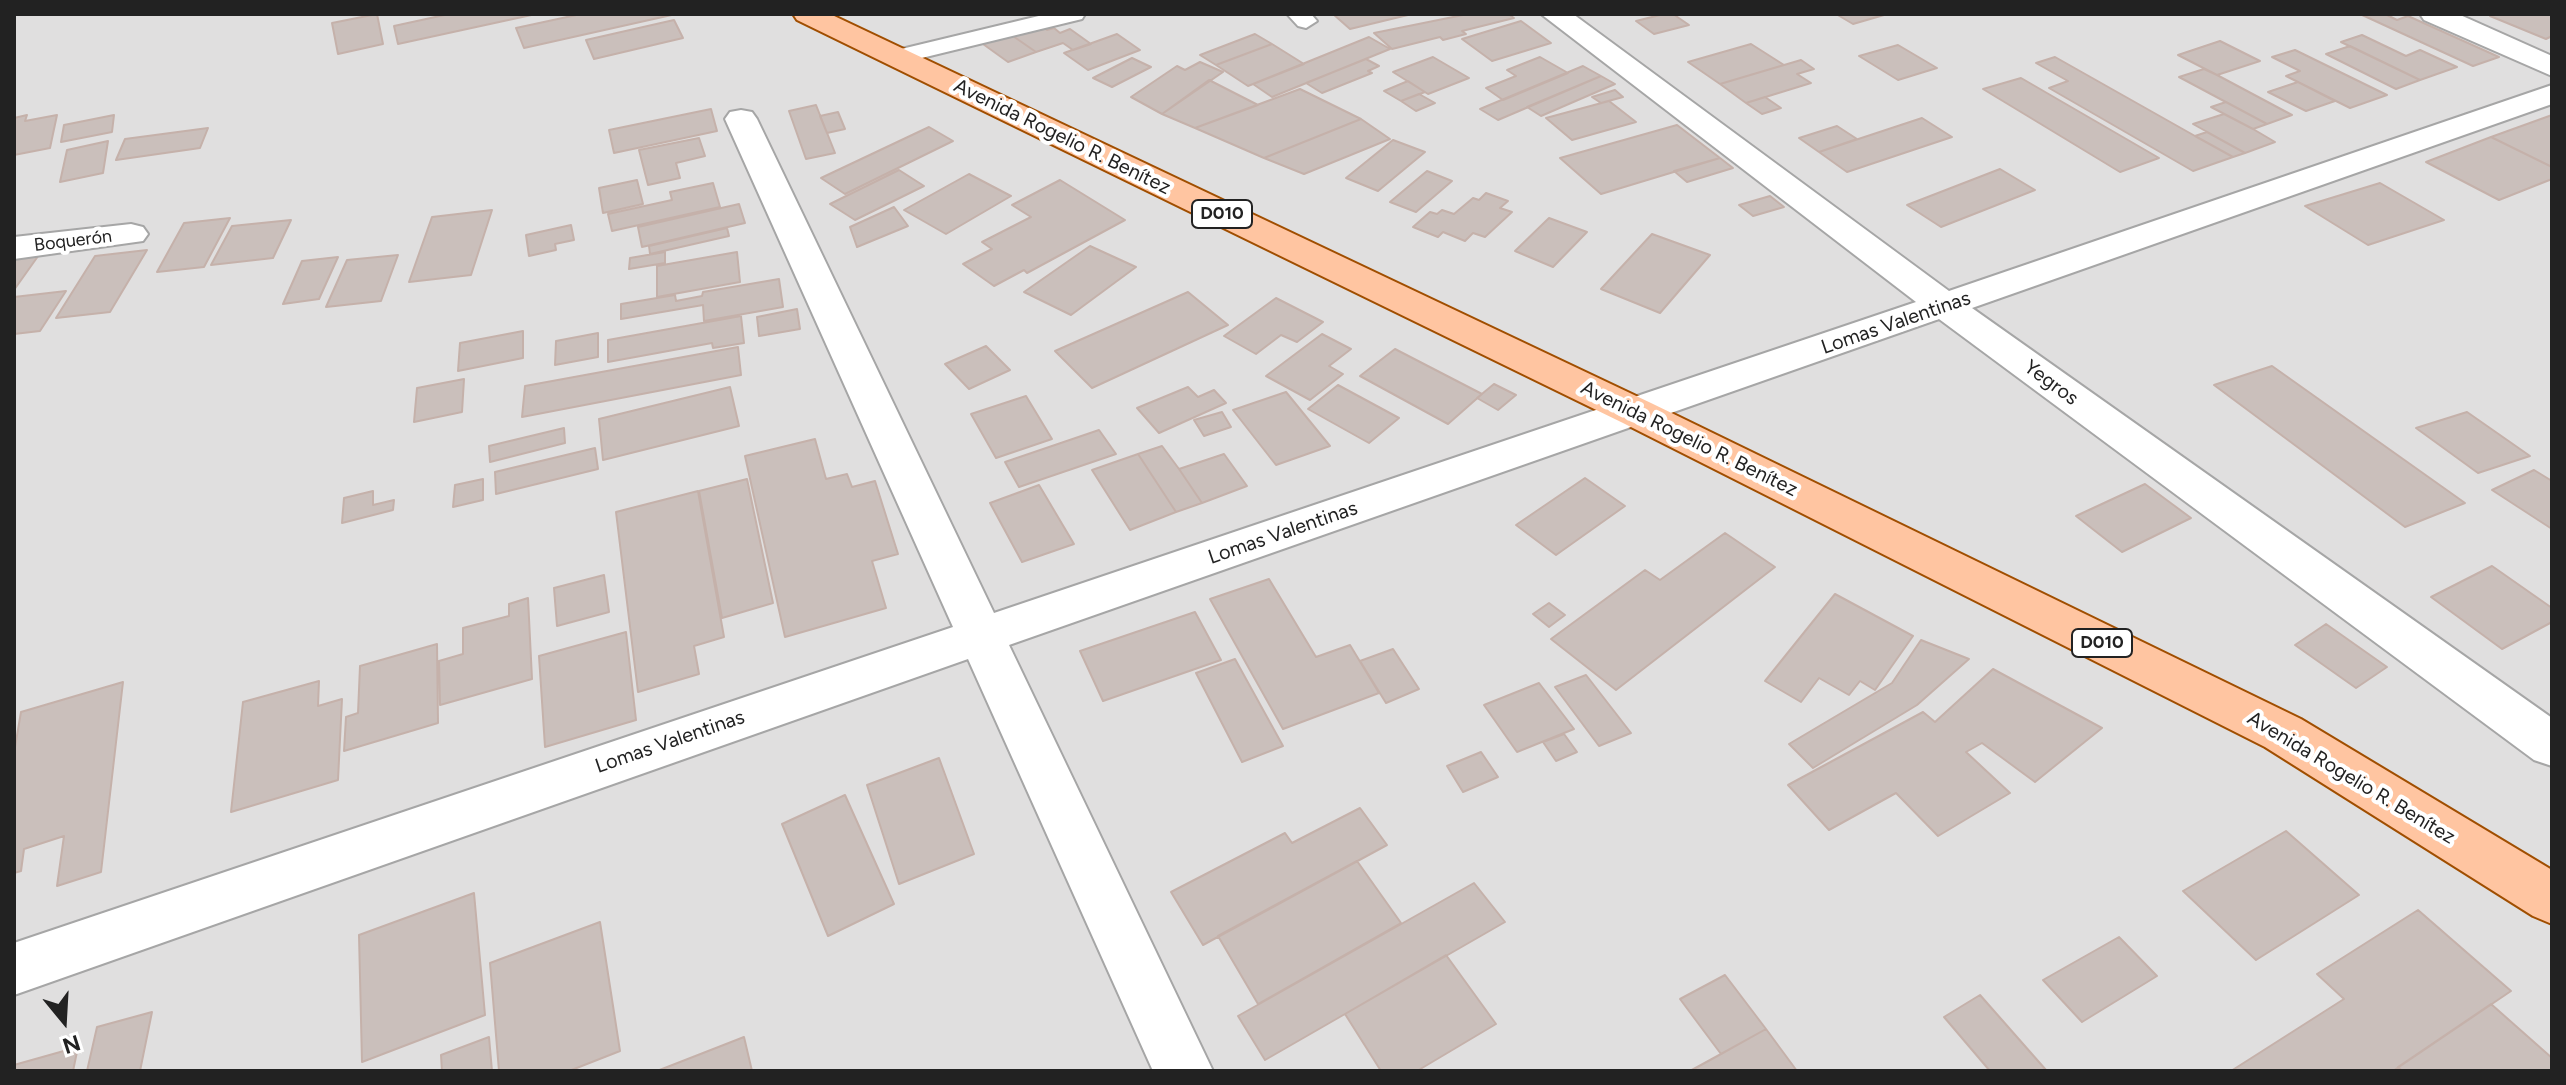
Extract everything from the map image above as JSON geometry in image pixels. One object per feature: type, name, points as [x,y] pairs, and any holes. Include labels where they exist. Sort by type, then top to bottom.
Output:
[{"type":"main road","name":"Avenida Rogelio R. Benítez","points":[[807,14],[1637,413],[2283,733],[2552,899]]},
{"type":"street","name":"Yegros","points":[[1555,14],[1945,306],[2552,745]]},
{"type":"street","points":[[2434,14],[2552,67]]},
{"type":"street","name":"Lomas Valentinas","points":[[14,969],[980,635],[1637,413],[2552,94]]},
{"type":"street","points":[[741,119],[1183,1071]]},
{"type":"street","name":"Boquerón","points":[[14,248],[131,234]]},
{"type":"lane","points":[[897,57],[1074,14]]},
{"type":"shaded area","points":[[14,14],[2552,14],[2552,1071],[14,1071]]},
{"type":"building","points":[[377,14],[383,44],[338,54],[332,23]]},
{"type":"building","points":[[449,14],[536,14],[398,44],[394,26]]},
{"type":"building","points":[[581,14],[676,14],[524,48],[516,28]]},
{"type":"building","points":[[1333,14],[1412,14],[1350,29]]},
{"type":"building","points":[[1468,14],[1508,14],[1514,18],[1462,31],[1466,34],[1443,40],[1440,37],[1392,49],[1374,33]]},
{"type":"building","points":[[1673,14],[1689,25],[1654,34],[1636,21]]},
{"type":"building","points":[[1836,14],[1882,14],[1884,15],[1853,24]]},
{"type":"building","points":[[2360,14],[2385,14],[2397,20],[2408,16],[2499,57],[2473,66]]},
{"type":"building","points":[[2552,14],[2552,36],[2546,39],[2490,16]]},
{"type":"building","points":[[674,20],[683,38],[594,59],[586,40]]},
{"type":"building","points":[[1521,21],[1551,43],[1492,61],[1462,39]]},
{"type":"building","points":[[1038,24],[1060,33],[1070,29],[1091,44],[1073,50],[1063,43],[1036,52],[1010,34]]},
{"type":"building","points":[[1010,34],[1036,52],[1008,62],[983,44]]},
{"type":"building","points":[[1117,34],[1140,50],[1088,70],[1064,53]]},
{"type":"building","points":[[1255,34],[1272,44],[1216,65],[1200,55]]},
{"type":"building","points":[[2362,35],[2406,56],[2420,50],[2457,67],[2420,80],[2341,42]]},
{"type":"building","points":[[1369,37],[1390,49],[1272,97],[1253,84]]},
{"type":"building","points":[[2220,41],[2260,61],[2217,75],[2178,55]]},
{"type":"building","points":[[1272,44],[1304,64],[1248,86],[1216,65]]},
{"type":"building","points":[[1751,44],[1784,65],[1720,84],[1688,62]]},
{"type":"building","points":[[1898,45],[1937,68],[1898,80],[1859,56]]},
{"type":"building","points":[[2350,46],[2420,80],[2396,89],[2326,54]]},
{"type":"building","points":[[2295,50],[2387,95],[2350,108],[2286,76],[2300,71],[2272,57]]},
{"type":"building","points":[[1433,57],[1469,78],[1428,94],[1393,72]]},
{"type":"building","points":[[1540,57],[1568,73],[1503,100],[1486,88],[1516,76],[1507,70]]},
{"type":"building","points":[[2055,57],[2233,157],[2193,171],[2049,88],[2068,81],[2036,63]]},
{"type":"building","points":[[1132,58],[1151,67],[1112,87],[1093,78]]},
{"type":"building","points":[[1366,59],[1379,66],[1368,71],[1372,73],[1322,93],[1306,83]]},
{"type":"building","points":[[1801,60],[1814,69],[1797,74],[1811,83],[1746,103],[1720,84]]},
{"type":"building","points":[[1200,62],[1223,72],[1162,114],[1131,97],[1177,66],[1185,70]]},
{"type":"building","points":[[1583,66],[1601,76],[1498,120],[1480,109]]},
{"type":"building","points":[[2204,69],[2292,115],[2267,124],[2179,77]]},
{"type":"building","points":[[1601,76],[1615,84],[1541,116],[1527,107]]},
{"type":"building","points":[[2021,78],[2159,158],[2120,172],[1983,89]]},
{"type":"building","points":[[1209,80],[1258,105],[1195,128],[1162,114]]},
{"type":"building","points":[[1408,81],[1425,92],[1401,101],[1384,91]]},
{"type":"building","points":[[2298,82],[2335,101],[2306,111],[2268,92]]},
{"type":"building","points":[[1300,89],[1361,119],[1264,158],[1195,128]]},
{"type":"building","points":[[1615,90],[1623,97],[1601,103],[1592,97]]},
{"type":"building","points":[[1419,94],[1435,103],[1416,111],[1401,101]]},
{"type":"building","points":[[1765,97],[1781,108],[1762,114],[1746,103]]},
{"type":"building","points":[[1609,101],[1636,122],[1572,140],[1546,118]]},
{"type":"building","points":[[2226,102],[2267,124],[2253,129],[2211,107]]},
{"type":"building","points":[[816,105],[835,153],[806,159],[789,111]]},
{"type":"building","points":[[711,109],[717,131],[614,153],[609,130]]},
{"type":"building","points":[[838,112],[845,129],[827,133],[820,116]]},
{"type":"building","points":[[2224,114],[2275,142],[2245,153],[2193,124]]},
{"type":"building","points":[[27,115],[25,121],[57,115],[50,148],[14,155],[14,118]]},
{"type":"building","points":[[114,115],[112,132],[61,142],[64,125]]},
{"type":"building","points":[[2552,115],[2552,167],[2491,137]]},
{"type":"building","points":[[1922,118],[1952,137],[1847,172],[1819,152]]},
{"type":"building","points":[[1361,119],[1390,139],[1304,174],[1264,158]]},
{"type":"building","points":[[1677,125],[1720,158],[1601,194],[1560,158]]},
{"type":"building","points":[[1837,126],[1857,139],[1819,152],[1799,138]]},
{"type":"building","points":[[929,127],[953,141],[845,194],[821,178]]},
{"type":"building","points":[[208,128],[200,148],[116,160],[125,139]]},
{"type":"building","points":[[2207,132],[2245,153],[2233,157],[2195,136]]},
{"type":"building","points":[[2491,137],[2552,167],[2552,179],[2499,200],[2426,162]]},
{"type":"building","points":[[699,138],[705,156],[676,163],[680,178],[648,185],[639,150]]},
{"type":"building","points":[[1393,140],[1425,152],[1378,191],[1346,178]]},
{"type":"building","points":[[108,141],[103,173],[60,182],[67,150]]},
{"type":"building","points":[[1720,158],[1733,168],[1687,182],[1674,171]]},
{"type":"building","points":[[2000,169],[2035,190],[1941,227],[1907,205]]},
{"type":"building","points":[[899,170],[924,186],[855,220],[830,204]]},
{"type":"building","points":[[1427,171],[1452,181],[1416,212],[1390,202]]},
{"type":"building","points":[[969,174],[1011,196],[946,234],[904,210]]},
{"type":"building","points":[[637,180],[643,204],[603,213],[599,188]]},
{"type":"building","points":[[1060,180],[1125,220],[1027,273],[1024,270],[994,286],[963,264],[992,249],[982,242],[1031,217],[1012,205]]},
{"type":"building","points":[[713,183],[720,207],[612,231],[608,214],[672,200],[670,192]]},
{"type":"building","points":[[2380,183],[2444,220],[2368,245],[2305,206]]},
{"type":"building","points":[[1486,193],[1508,201],[1500,208],[1512,212],[1485,237],[1473,233],[1465,241],[1443,232],[1438,237],[1413,227],[1430,212],[1437,214],[1442,210],[1454,214],[1473,198],[1479,200]]},
{"type":"building","points":[[1770,196],[1784,207],[1753,216],[1739,205]]},
{"type":"building","points":[[739,204],[745,223],[642,247],[638,227]]},
{"type":"building","points":[[894,207],[908,226],[857,247],[850,227]]},
{"type":"building","points":[[492,210],[471,275],[409,282],[432,217]]},
{"type":"building","points":[[230,218],[204,267],[157,272],[184,223]]},
{"type":"building","points":[[1549,218],[1587,232],[1553,267],[1515,251]]},
{"type":"building","points":[[291,220],[273,258],[211,265],[232,226]]},
{"type":"building","points":[[571,225],[574,240],[555,244],[556,250],[529,256],[526,235]]},
{"type":"building","points":[[727,228],[729,236],[650,254],[649,246]]},
{"type":"building","points":[[1652,234],[1710,255],[1660,313],[1601,289]]},
{"type":"building","points":[[1090,246],[1136,267],[1071,315],[1024,292]]},
{"type":"building","points":[[147,250],[110,312],[56,318],[95,256]]},
{"type":"building","points":[[41,252],[14,290],[14,254]]},
{"type":"building","points":[[665,252],[665,263],[629,269],[630,258]]},
{"type":"building","points":[[737,252],[740,282],[657,297],[657,266]]},
{"type":"building","points":[[398,255],[381,301],[326,307],[347,260]]},
{"type":"building","points":[[338,257],[319,299],[283,304],[302,261]]},
{"type":"building","points":[[779,279],[783,307],[704,321],[703,305],[621,319],[621,304],[675,295],[676,301],[702,296],[703,292]]},
{"type":"building","points":[[66,291],[40,331],[14,334],[14,297]]},
{"type":"building","points":[[1188,292],[1228,325],[1092,388],[1055,351]]},
{"type":"building","points":[[1276,298],[1323,322],[1297,342],[1281,335],[1256,354],[1224,336]]},
{"type":"building","points":[[797,309],[800,329],[759,336],[757,317]]},
{"type":"building","points":[[741,316],[744,343],[713,348],[712,343],[608,362],[608,340]]},
{"type":"building","points":[[523,331],[523,358],[458,371],[460,343]]},
{"type":"building","points":[[598,333],[598,357],[555,365],[556,341]]},
{"type":"building","points":[[1322,334],[1351,349],[1329,366],[1343,374],[1310,400],[1266,376]]},
{"type":"building","points":[[986,346],[1010,370],[969,389],[945,364]]},
{"type":"building","points":[[738,347],[741,375],[522,417],[525,386]]},
{"type":"building","points":[[1395,349],[1482,394],[1448,424],[1360,376]]},
{"type":"building","points":[[2272,366],[2465,503],[2405,527],[2214,385]]},
{"type":"building","points":[[464,379],[462,412],[414,422],[417,388]]},
{"type":"building","points":[[1494,384],[1516,395],[1498,410],[1477,398]]},
{"type":"building","points":[[1338,385],[1399,418],[1369,443],[1308,409]]},
{"type":"building","points":[[730,387],[739,426],[603,460],[599,419]]},
{"type":"building","points":[[1188,387],[1198,397],[1214,390],[1226,403],[1159,433],[1137,408]]},
{"type":"building","points":[[1286,392],[1330,446],[1276,465],[1233,410]]},
{"type":"building","points":[[1026,396],[1052,439],[996,458],[971,414]]},
{"type":"building","points":[[1222,412],[1231,427],[1204,436],[1194,420]]},
{"type":"building","points":[[2467,412],[2530,456],[2478,473],[2416,428]]},
{"type":"building","points":[[564,428],[565,443],[490,462],[489,446]]},
{"type":"building","points":[[1099,430],[1116,454],[1019,487],[1005,462]]},
{"type":"building","points":[[815,439],[826,479],[847,474],[852,487],[875,481],[898,554],[872,561],[886,608],[785,637],[745,456]]},
{"type":"building","points":[[1162,446],[1202,503],[1176,512],[1138,454]]},
{"type":"building","points":[[595,448],[598,469],[496,494],[495,472]]},
{"type":"building","points":[[1138,454],[1176,512],[1130,530],[1092,470]]},
{"type":"building","points":[[1224,454],[1247,486],[1202,503],[1179,469]]},
{"type":"building","points":[[2534,470],[2552,481],[2552,529],[2492,490]]},
{"type":"building","points":[[1585,478],[1625,506],[1556,555],[1516,525]]},
{"type":"building","points":[[483,479],[483,500],[453,507],[455,485]]},
{"type":"building","points":[[747,479],[773,603],[722,618],[699,491]]},
{"type":"building","points":[[2145,484],[2191,518],[2122,552],[2076,516]]},
{"type":"building","points":[[1039,485],[1074,544],[1022,562],[990,503]]},
{"type":"building","points":[[373,491],[373,505],[394,500],[393,510],[342,523],[344,498]]},
{"type":"building","points":[[698,491],[724,637],[694,646],[699,674],[638,692],[616,512]]},
{"type":"building","points":[[1725,533],[1775,567],[1616,690],[1551,639],[1645,570],[1660,580]]},
{"type":"building","points":[[2492,566],[2552,608],[2552,622],[2502,649],[2431,597]]},
{"type":"building","points":[[604,575],[609,612],[557,626],[554,588]]},
{"type":"building","points":[[1269,579],[1316,657],[1350,645],[1379,693],[1283,729],[1210,599]]},
{"type":"building","points":[[1835,594],[1913,636],[1875,690],[1860,681],[1849,695],[1819,678],[1801,702],[1765,681]]},
{"type":"building","points":[[528,598],[532,679],[440,705],[439,661],[463,654],[463,628],[509,616],[509,604]]},
{"type":"building","points":[[1549,603],[1565,615],[1549,627],[1533,614]]},
{"type":"building","points":[[1195,612],[1221,660],[1103,701],[1080,651]]},
{"type":"building","points":[[2326,624],[2387,667],[2356,688],[2295,645]]},
{"type":"building","points":[[626,632],[636,720],[545,747],[539,656]]},
{"type":"building","points":[[1921,640],[1969,659],[1917,705],[1813,768],[1789,744],[1892,683]]},
{"type":"building","points":[[437,644],[438,723],[344,751],[346,717],[358,713],[360,666]]},
{"type":"building","points":[[1393,649],[1419,689],[1386,703],[1360,661]]},
{"type":"building","points":[[1235,659],[1283,746],[1242,762],[1196,673]]},
{"type":"building","points":[[1993,669],[2102,728],[2035,782],[1982,743],[1966,752],[2010,793],[1938,836],[1896,793],[1829,830],[1788,785],[1923,712],[1935,722]]},
{"type":"building","points":[[1586,675],[1631,733],[1599,746],[1555,687]]},
{"type":"building","points":[[319,681],[318,706],[342,699],[338,780],[231,812],[243,702]]},
{"type":"building","points":[[123,682],[101,872],[57,886],[64,836],[24,849],[21,871],[14,873],[14,753],[21,712]]},
{"type":"building","points":[[1539,683],[1574,729],[1517,752],[1484,705]]},
{"type":"building","points":[[1564,734],[1577,752],[1556,761],[1543,742]]},
{"type":"building","points":[[1481,752],[1498,777],[1463,792],[1447,766]]},
{"type":"building","points":[[939,758],[974,854],[899,884],[867,785]]},
{"type":"building","points":[[845,795],[894,904],[828,936],[782,824]]},
{"type":"building","points":[[1360,808],[1387,845],[1203,945],[1171,892],[1285,833],[1292,843]]},
{"type":"building","points":[[2286,831],[2359,895],[2256,960],[2183,891]]},
{"type":"building","points":[[1357,861],[1401,923],[1258,1004],[1218,936]]},
{"type":"building","points":[[1474,883],[1505,922],[1265,1060],[1238,1016]]},
{"type":"building","points":[[474,893],[485,1015],[362,1062],[359,935]]},
{"type":"building","points":[[2418,910],[2511,991],[2393,1071],[2231,1071],[2344,999],[2317,974]]},
{"type":"building","points":[[600,922],[620,1051],[569,1071],[499,1071],[490,963]]},
{"type":"building","points":[[2119,937],[2157,976],[2082,1022],[2043,980]]},
{"type":"building","points":[[1446,955],[1496,1024],[1417,1071],[1381,1071],[1345,1014]]},
{"type":"building","points":[[1725,975],[1766,1029],[1721,1054],[1680,999]]},
{"type":"building","points":[[1980,995],[2046,1070],[1990,1071],[1944,1017]]},
{"type":"building","points":[[2491,1004],[2552,1058],[2552,1071],[2402,1071],[2398,1067]]},
{"type":"building","points":[[152,1012],[140,1071],[87,1071],[97,1027]]},
{"type":"building","points":[[1766,1029],[1797,1071],[1690,1071],[1721,1054]]},
{"type":"building","points":[[489,1037],[492,1071],[442,1071],[441,1055]]},
{"type":"building","points":[[744,1037],[752,1071],[657,1071]]},
{"type":"building","points":[[78,1047],[73,1071],[14,1071],[14,1065]]}]
